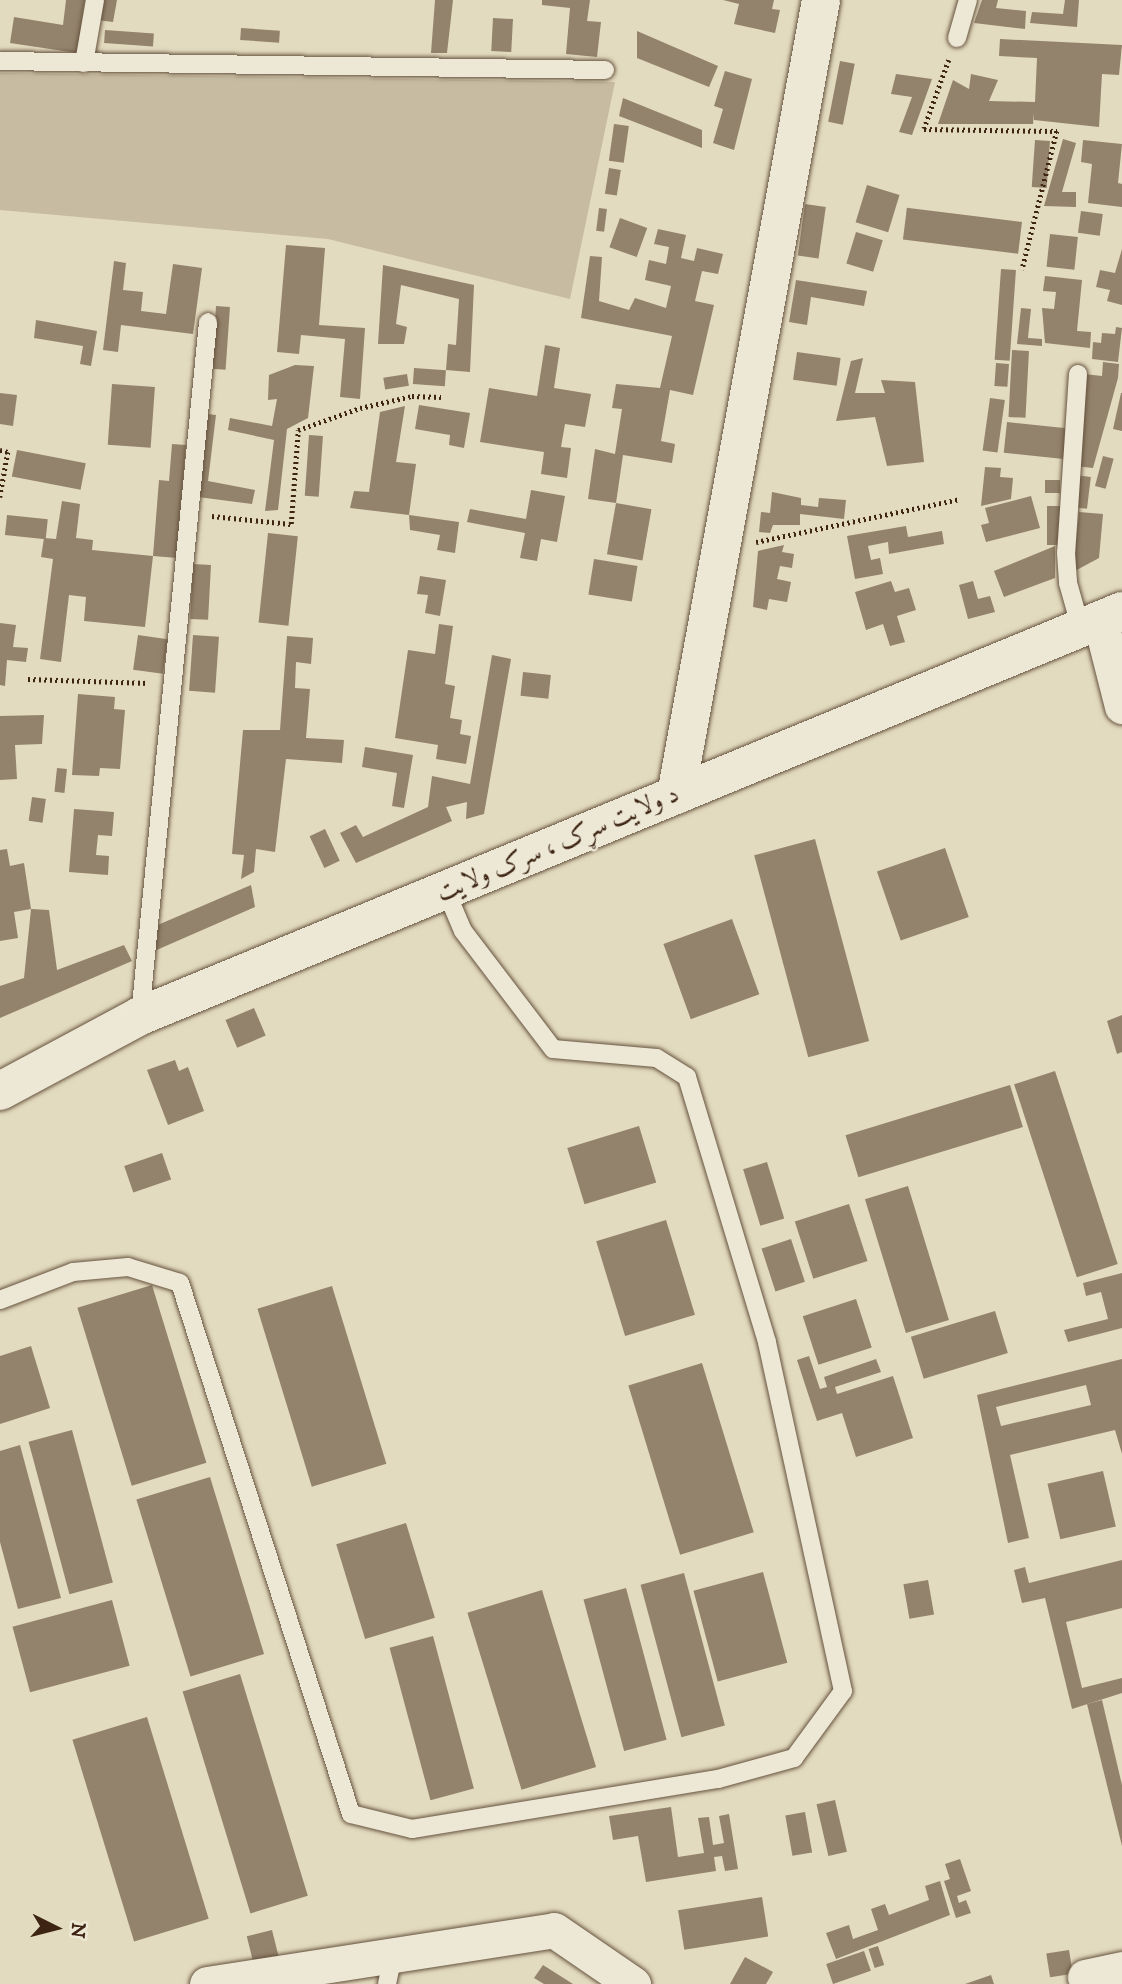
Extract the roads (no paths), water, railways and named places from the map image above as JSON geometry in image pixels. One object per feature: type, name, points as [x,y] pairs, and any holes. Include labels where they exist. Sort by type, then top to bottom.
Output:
[{"type":"main road","points":[[676,795],[821,0]]},
{"type":"main road","name":"د ولایت سړک ، سرک ولایت","points":[[0,1091],[140,1016],[1101,620]]},
{"type":"street","points":[[1101,620],[1122,706]]},
{"type":"street","points":[[207,1984],[390,1970],[554,1930],[633,1984]]},
{"type":"street","points":[[1085,1977],[1122,1969]]},
{"type":"lane","points":[[84,63],[95,0]]},
{"type":"lane","points":[[957,38],[968,0]]},
{"type":"lane","points":[[0,61],[604,70]]},
{"type":"lane","points":[[140,1016],[208,322]]},
{"type":"lane","points":[[1077,374],[1066,553],[1068,583],[1101,620]]},
{"type":"lane","points":[[0,1300],[73,1272],[128,1267],[180,1283],[351,1814],[412,1829],[718,1779],[794,1758],[843,1691],[767,1342],[687,1077],[656,1058],[553,1049],[463,931],[446,891]]}]
